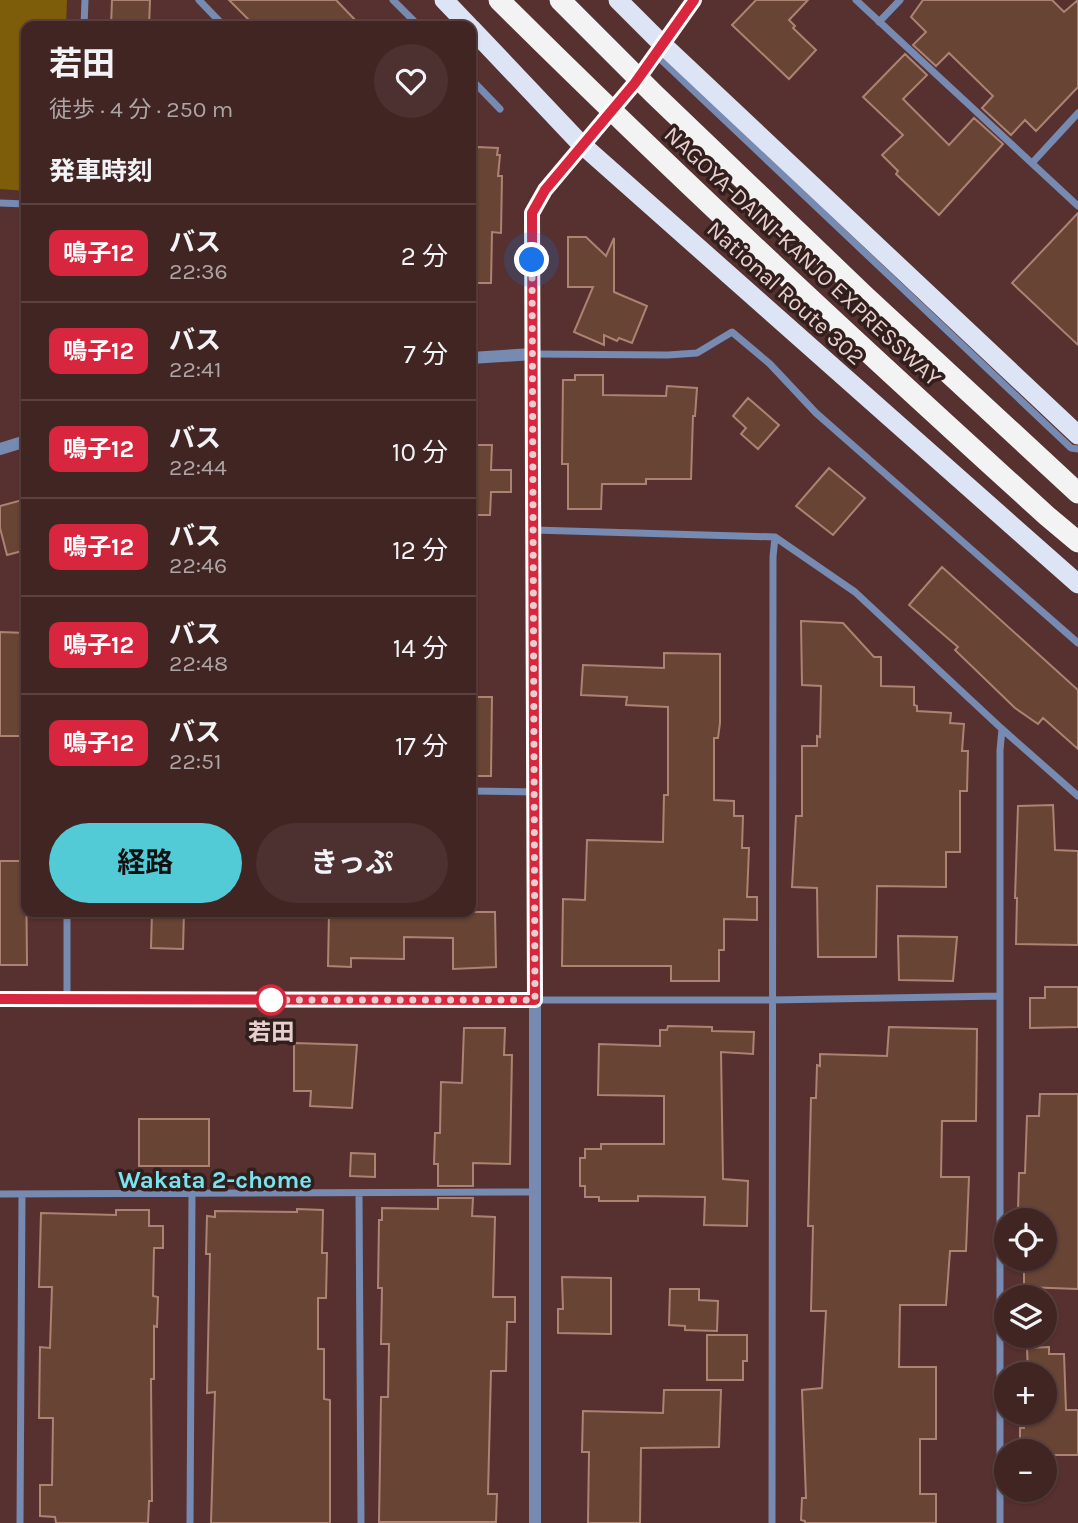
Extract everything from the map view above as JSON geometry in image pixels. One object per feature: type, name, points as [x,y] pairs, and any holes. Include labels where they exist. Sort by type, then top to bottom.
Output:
[{"type":"highway","name":"National Route 302","points":[[444,0],[464,21]]},
{"type":"highway","name":"NAGOYA-DAINI-KANJO EXPRESSWAY","points":[[499,0],[627,128],[838,326],[1078,542]]},
{"type":"highway","name":"NAGOYA-DAINI-KANJO EXPRESSWAY","points":[[560,0],[864,296],[1078,493]]},
{"type":"highway","points":[[618,0],[1078,435]]},
{"type":"highway","name":"National Route 302","points":[[476,33],[579,142],[1078,584]]},
{"type":"street","points":[[84,21],[85,0]]},
{"type":"street","points":[[199,0],[219,21]]},
{"type":"street","points":[[393,0],[414,21]]},
{"type":"street","points":[[535,1523],[536,792],[532,213],[545,190],[635,83],[694,0]]},
{"type":"street","points":[[856,0],[1078,206]]},
{"type":"street","points":[[879,22],[900,0]]},
{"type":"street","points":[[655,54],[1071,448],[1078,449]]},
{"type":"street","points":[[476,84],[500,109]]},
{"type":"street","points":[[1032,163],[1078,113]]},
{"type":"street","points":[[0,203],[21,204]]},
{"type":"street","points":[[476,358],[533,354],[697,353],[732,332],[770,364],[816,413],[1078,643]]},
{"type":"street","points":[[0,449],[21,443]]},
{"type":"street","points":[[534,530],[775,537],[855,592],[1078,796]]},
{"type":"street","points":[[772,1523],[775,537]]},
{"type":"street","points":[[1000,1523],[1002,729]]},
{"type":"street","points":[[476,791],[536,792]]},
{"type":"street","points":[[67,917],[67,999]]},
{"type":"street","points":[[0,999],[772,1000],[1000,996]]},
{"type":"street","points":[[0,1194],[536,1192]]},
{"type":"street","points":[[359,1193],[361,1523]]},
{"type":"street","points":[[20,1523],[22,1194]]},
{"type":"street","points":[[190,1523],[192,1194]]},
{"type":"shaded area","points":[[0,0],[67,0],[66,21],[21,21],[21,191],[0,189]]},
{"type":"building","points":[[112,0],[150,0],[149,21],[111,21]]},
{"type":"building","points":[[229,0],[336,0],[356,21],[250,21]]},
{"type":"building","points":[[756,0],[808,0],[789,20],[795,26],[793,28],[816,50],[789,79],[732,25]]},
{"type":"building","points":[[923,0],[1052,0],[1064,12],[1078,0],[1078,87],[1036,131],[1025,120],[1011,135],[982,108],[993,96],[949,53],[936,66],[913,45],[926,32],[911,17]]},
{"type":"building","points":[[905,54],[927,75],[903,99],[949,145],[974,118],[1003,144],[939,215],[896,174],[898,171],[882,155],[903,135],[863,97]]},
{"type":"building","points":[[478,147],[498,148],[497,155],[500,155],[498,176],[502,176],[501,233],[492,232],[491,283],[476,283]]},
{"type":"building","points":[[1078,213],[1078,345],[1012,283]]},
{"type":"building","points":[[568,237],[586,237],[606,256],[614,238],[614,292],[647,306],[632,343],[619,338],[617,341],[604,335],[604,345],[574,332],[593,287],[568,287]]},
{"type":"building","points":[[575,375],[603,375],[603,395],[666,396],[667,386],[697,388],[693,416],[691,479],[646,479],[646,484],[602,484],[601,509],[568,509],[568,464],[562,464],[563,380],[575,380]]},
{"type":"building","points":[[748,398],[779,425],[758,449],[741,434],[746,428],[733,416]]},
{"type":"building","points":[[476,445],[492,445],[491,470],[511,470],[511,492],[491,492],[490,515],[476,515]]},
{"type":"building","points":[[829,468],[865,498],[833,535],[796,506]]},
{"type":"building","points":[[21,500],[21,551],[7,555],[0,528],[0,506]]},
{"type":"building","points":[[942,567],[1078,690],[1078,749],[1043,718],[1038,724],[1015,708],[955,650],[958,647],[909,605]]},
{"type":"building","points":[[801,621],[843,623],[874,657],[881,657],[881,686],[914,687],[914,705],[917,706],[917,711],[951,713],[950,723],[964,724],[962,751],[968,751],[967,791],[960,791],[960,852],[946,852],[946,887],[877,886],[876,957],[818,957],[817,888],[792,887],[796,816],[802,816],[802,746],[817,746],[817,736],[820,737],[821,686],[802,685]]},
{"type":"building","points":[[0,632],[21,633],[21,736],[0,736]]},
{"type":"building","points":[[664,653],[720,654],[720,723],[718,738],[714,738],[714,800],[734,801],[734,816],[743,816],[742,848],[749,848],[747,897],[757,897],[757,920],[724,919],[724,950],[719,950],[719,981],[671,981],[671,966],[562,966],[563,899],[585,900],[587,840],[663,842],[664,795],[668,795],[668,707],[626,705],[627,697],[581,695],[583,665],[664,668]]},
{"type":"building","points":[[476,697],[492,697],[491,776],[476,776]]},
{"type":"building","points":[[1053,805],[1055,850],[1078,851],[1078,945],[1016,944],[1018,806]]},
{"type":"building","points":[[0,861],[21,861],[21,917],[27,917],[27,965],[0,965]]},
{"type":"building","points":[[476,912],[495,912],[496,967],[453,969],[453,938],[404,937],[404,959],[351,958],[351,967],[328,966],[329,917],[476,917]]},
{"type":"building","points":[[152,917],[184,917],[183,949],[151,948]]},
{"type":"building","points":[[898,936],[957,937],[953,981],[899,980]]},
{"type":"building","points":[[1045,987],[1078,987],[1078,1027],[1030,1028],[1030,998],[1045,998]]},
{"type":"building","points":[[668,1026],[754,1032],[753,1054],[721,1052],[723,1179],[748,1181],[747,1226],[704,1225],[705,1197],[638,1196],[638,1201],[599,1201],[599,1197],[585,1197],[585,1186],[580,1186],[580,1158],[585,1158],[585,1149],[601,1149],[601,1144],[664,1144],[664,1096],[598,1095],[599,1044],[660,1046],[660,1030],[667,1030]]},
{"type":"building","points":[[889,1027],[977,1029],[976,1121],[942,1121],[941,1177],[969,1177],[966,1251],[950,1251],[946,1305],[900,1305],[899,1367],[936,1367],[936,1439],[920,1439],[920,1494],[936,1494],[936,1523],[805,1523],[801,1520],[802,1498],[806,1498],[802,1390],[822,1388],[826,1311],[811,1311],[813,1226],[808,1226],[811,1098],[816,1098],[820,1054],[887,1056]]},
{"type":"building","points":[[464,1028],[505,1028],[504,1055],[512,1055],[510,1164],[473,1163],[473,1186],[438,1186],[438,1164],[434,1164],[435,1133],[440,1133],[441,1082],[462,1083]]},
{"type":"building","points":[[294,1043],[357,1045],[352,1108],[310,1106],[311,1091],[294,1091]]},
{"type":"building","points":[[1040,1094],[1078,1094],[1078,1289],[1057,1288],[1057,1285],[1024,1285],[1024,1271],[1057,1271],[1057,1208],[1018,1208],[1019,1173],[1025,1173],[1027,1116],[1039,1116]]},
{"type":"building","points":[[139,1119],[209,1119],[209,1166],[139,1166]]},
{"type":"building","points":[[351,1153],[375,1154],[375,1177],[350,1176]]},
{"type":"building","points":[[438,1198],[473,1198],[472,1216],[495,1217],[493,1297],[515,1297],[515,1322],[507,1322],[506,1371],[491,1371],[488,1494],[497,1494],[496,1522],[379,1522],[381,1397],[388,1397],[389,1344],[381,1344],[379,1220],[382,1220],[382,1208],[438,1209]]},
{"type":"building","points":[[297,1209],[323,1210],[322,1253],[327,1253],[326,1298],[318,1298],[318,1349],[324,1349],[324,1399],[330,1400],[330,1523],[211,1523],[215,1392],[207,1393],[210,1254],[206,1254],[207,1216],[215,1217],[215,1211],[297,1212]]},
{"type":"building","points":[[116,1210],[149,1210],[149,1226],[163,1226],[163,1248],[154,1248],[153,1296],[158,1297],[157,1327],[154,1326],[154,1379],[151,1379],[152,1501],[149,1501],[148,1523],[56,1523],[55,1517],[40,1516],[40,1485],[52,1485],[53,1418],[39,1418],[40,1347],[50,1348],[52,1287],[39,1287],[41,1213],[116,1215]]},
{"type":"building","points":[[562,1277],[611,1278],[611,1334],[558,1333],[558,1309],[563,1309]]},
{"type":"building","points":[[670,1289],[699,1289],[699,1300],[718,1301],[717,1331],[685,1330],[685,1326],[669,1325]]},
{"type":"building","points":[[707,1335],[747,1335],[747,1361],[743,1361],[743,1380],[707,1380]]},
{"type":"building","points":[[1027,1348],[1049,1348],[1049,1354],[1064,1354],[1066,1410],[1078,1410],[1078,1455],[1057,1455],[1057,1439],[1020,1439],[1020,1428],[1024,1428],[1024,1425],[1057,1425],[1057,1362],[1028,1362]]},
{"type":"building","points":[[664,1390],[721,1390],[719,1447],[641,1448],[640,1523],[588,1523],[589,1452],[582,1452],[583,1411],[663,1413]]},
{"type":"bus line","name":"鳴子12","points":[[0,999],[535,1000],[532,213],[545,190],[635,83],[694,0]]},
{"type":"place","name":"若田","points":[[271,1000]]},
{"type":"district","name":"Wakata 2-chome","points":[[215,1180]]},
{"type":"route","points":[[271,1000],[260,1000],[535,1000],[532,260]]}]
